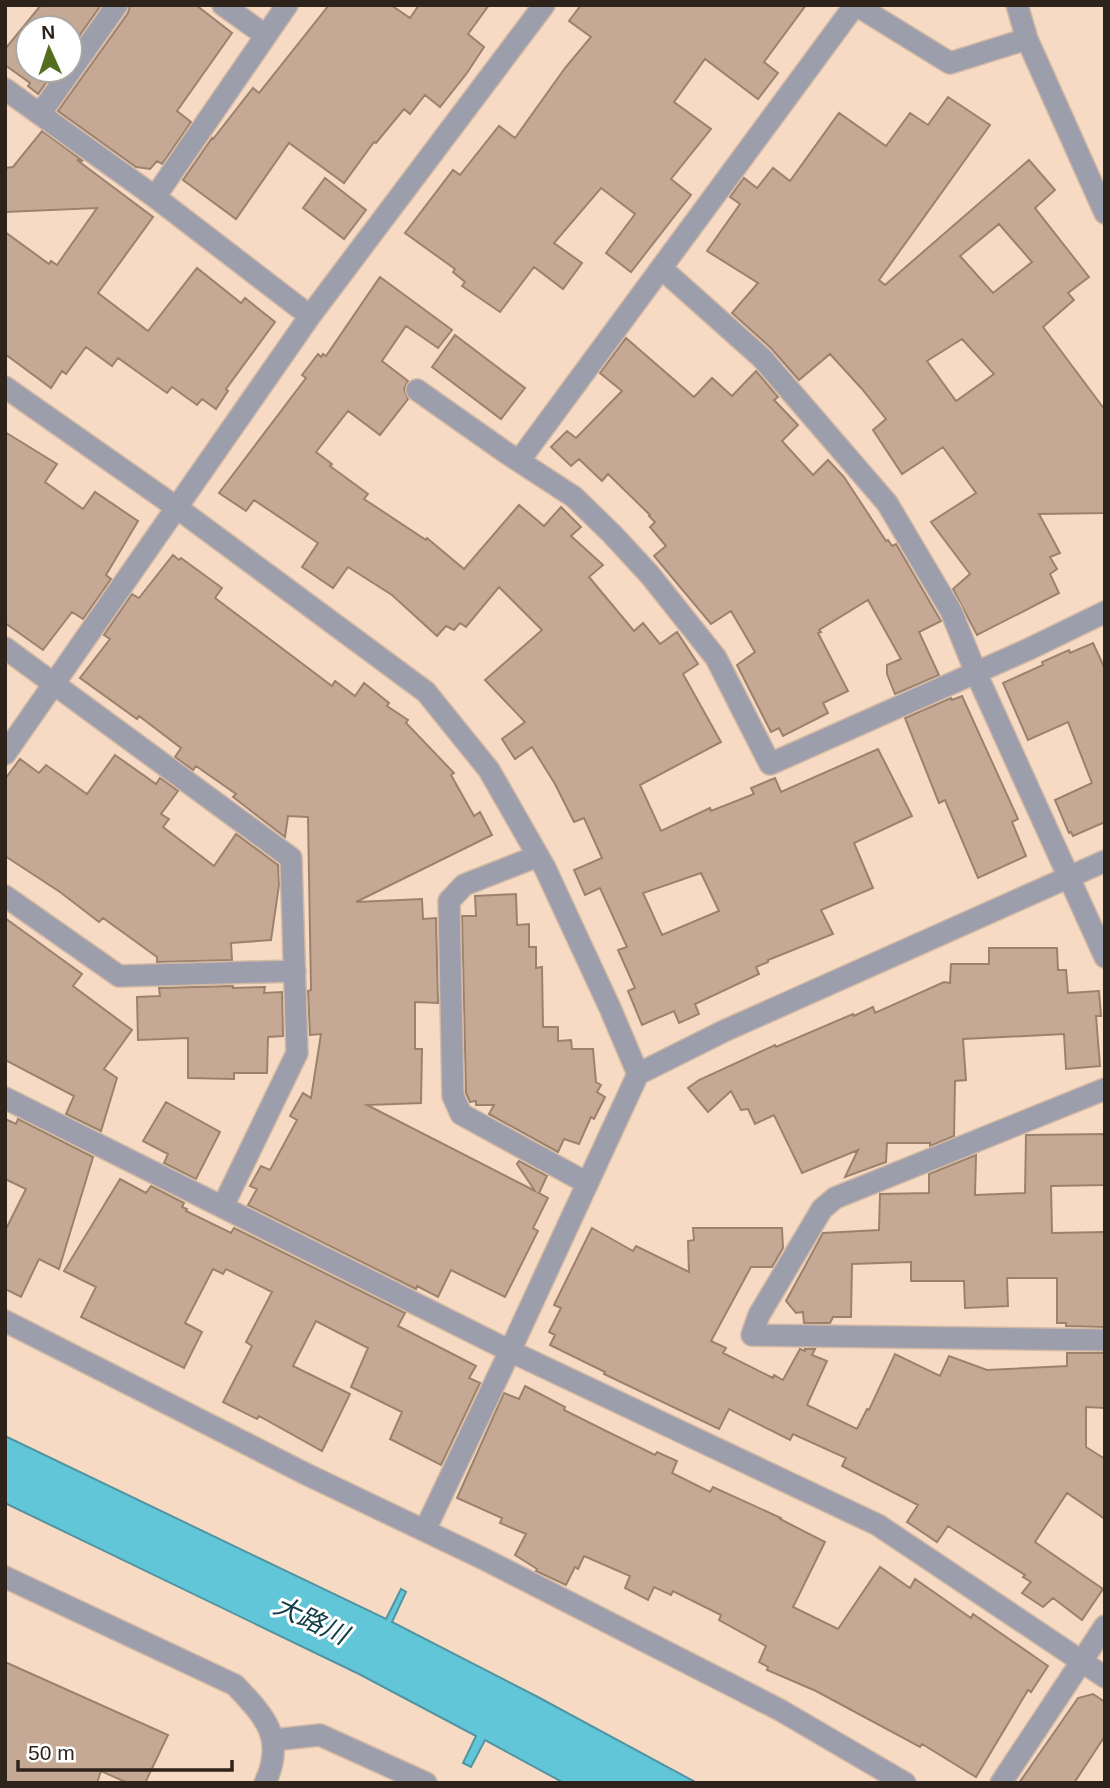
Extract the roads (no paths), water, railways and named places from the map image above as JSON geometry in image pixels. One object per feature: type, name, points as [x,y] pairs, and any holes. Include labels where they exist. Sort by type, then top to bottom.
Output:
[{"type":"street","points":[[40,114],[117,5]]},
{"type":"street","points":[[223,5],[265,35]]},
{"type":"street","points":[[155,197],[287,5]]},
{"type":"street","points":[[519,461],[856,5],[950,63],[1027,39]]},
{"type":"street","points":[[1017,5],[1027,39],[1105,213]]},
{"type":"street","points":[[5,754],[310,316],[537,8]]},
{"type":"street","points":[[5,89],[155,197],[310,316]]},
{"type":"street","points":[[661,268],[762,358],[887,503],[951,611],[976,673],[1105,957]]},
{"type":"street","points":[[5,387],[176,508],[426,692],[489,770],[538,856],[638,1074]]},
{"type":"street","points":[[417,390],[574,496],[650,575],[716,658],[770,764],[976,673],[1105,612]]},
{"type":"street","points":[[5,648],[291,858],[297,1053],[223,1206]]},
{"type":"street","points":[[538,856],[464,886],[449,901],[453,1096],[461,1114],[586,1184]]},
{"type":"street","points":[[425,1530],[638,1074],[724,1031],[1105,860]]},
{"type":"street","points":[[5,895],[119,976],[295,971]]},
{"type":"street","points":[[1105,1089],[835,1199],[822,1209],[759,1315],[752,1335],[1105,1340]]},
{"type":"street","points":[[5,1098],[510,1351],[878,1525],[1105,1677]]},
{"type":"street","points":[[5,1321],[780,1710],[905,1783]]},
{"type":"street","points":[[5,1577],[235,1685],[262,1714],[274,1740],[272,1768],[265,1783]]},
{"type":"street","points":[[1001,1783],[1105,1626]]},
{"type":"street","points":[[274,1740],[320,1735],[426,1783]]},
{"type":"water","name":"大路川","points":[[5,1436],[386,1619],[401,1589],[406,1592],[392,1622],[697,1783],[564,1783],[485,1740],[471,1767],[463,1763],[476,1736],[359,1674],[5,1503]]}]
